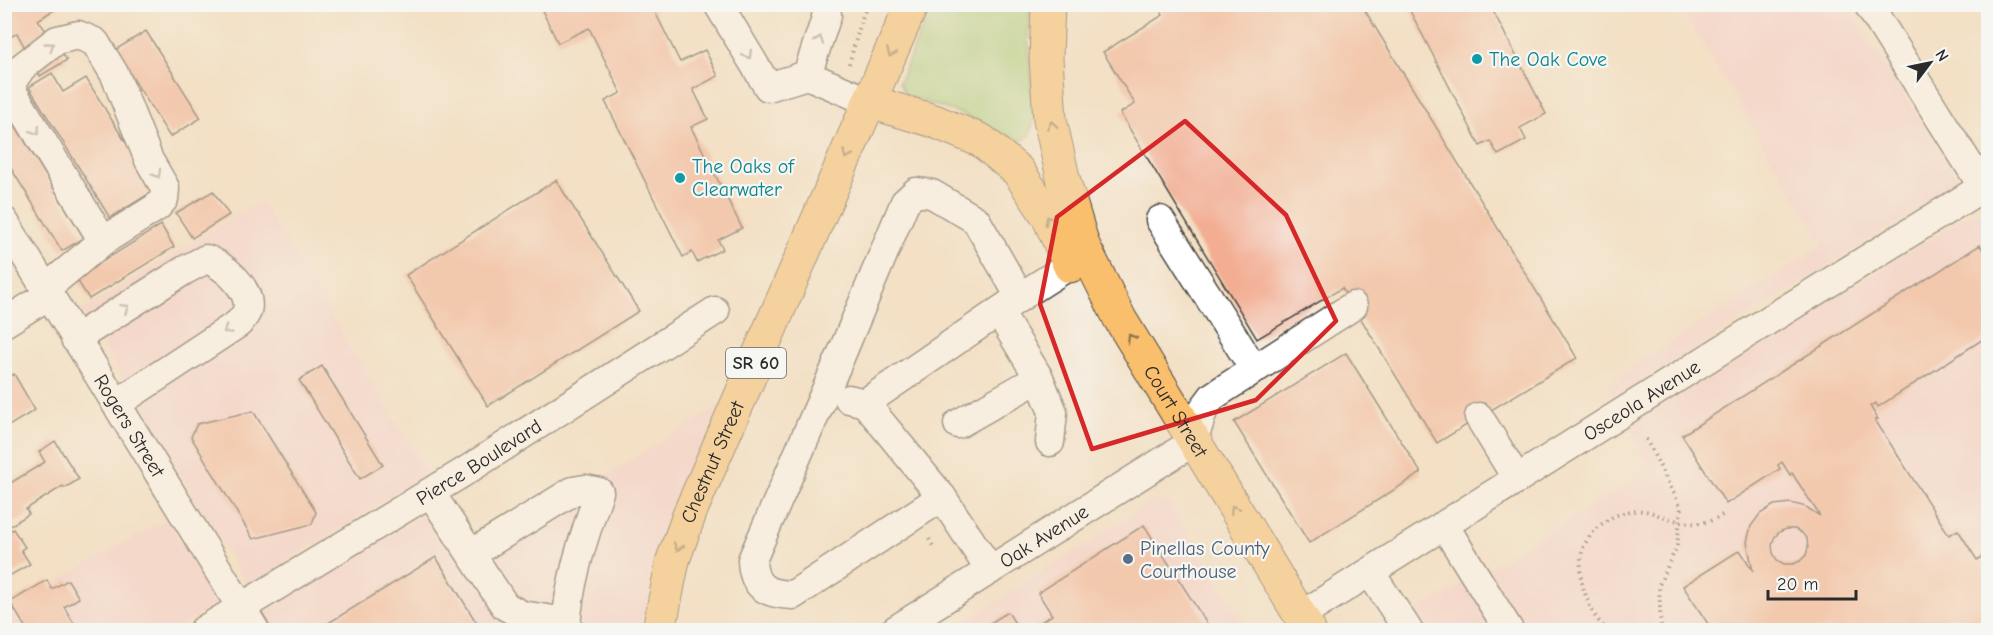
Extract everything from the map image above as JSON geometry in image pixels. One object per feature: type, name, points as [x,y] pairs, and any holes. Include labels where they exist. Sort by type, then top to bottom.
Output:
[{"type":"main road","name":"SR 60","points":[[856,96],[912,4]]},
{"type":"main road","name":"Court Street","points":[[1048,4],[1046,58],[1050,120],[1064,182],[1083,245],[1120,319],[1305,623]]},
{"type":"main road","points":[[856,96],[934,121],[982,141],[1018,171],[1048,216],[1102,330],[1143,397],[1193,442]]},
{"type":"main road","name":"Chestnut Street","points":[[659,630],[673,560],[691,510],[856,96]]},
{"type":"street","points":[[718,4],[768,87],[807,75],[856,96]]},
{"type":"street","points":[[807,75],[827,15],[825,4]]},
{"type":"street","points":[[1868,4],[1987,189]]},
{"type":"street","points":[[4,323],[47,292],[103,241],[157,207],[164,199],[165,188],[149,160],[115,75],[95,42],[78,35],[57,40],[22,67],[7,88],[103,241]]},
{"type":"street","name":"Osceola Avenue","points":[[1305,623],[1370,572],[1987,189]]},
{"type":"street","points":[[942,497],[792,595],[775,594],[760,586],[752,575],[752,560],[905,201],[916,192],[932,194],[976,220],[1053,412],[1050,442]]},
{"type":"street","points":[[1160,220],[1254,369]]},
{"type":"street","name":"Rogers Street","points":[[4,221],[248,619]]},
{"type":"street","points":[[75,339],[206,259],[218,263],[235,279],[248,298],[247,312],[238,322],[116,404]]},
{"type":"street","points":[[865,403],[1070,265]]},
{"type":"street","points":[[1193,442],[1204,408],[1213,396],[1353,306]]},
{"type":"street","name":"Pierce Boulevard","points":[[204,630],[248,619],[430,492],[715,311]]},
{"type":"street","points":[[958,424],[1039,378]]},
{"type":"street","points":[[825,393],[865,403],[942,497],[990,570]]},
{"type":"street","points":[[1479,417],[1517,479]]},
{"type":"street","name":"Oak Avenue","points":[[894,630],[1193,442]]},
{"type":"street","points":[[430,492],[505,606],[522,615],[566,626],[568,601],[579,554],[599,492],[585,489],[573,491],[471,554]]},
{"type":"street","points":[[1444,525],[1509,630]]},
{"type":"street","points":[[1370,572],[1408,630]]},
{"type":"path","points":[[856,96],[863,15],[868,4]]},
{"type":"path","points":[[1646,439],[1681,508],[1677,546],[1659,585],[1661,630]]},
{"type":"path","points":[[1608,630],[1601,625],[1588,602],[1580,575],[1585,543],[1600,526],[1622,511],[1645,510],[1690,525],[1713,520],[1724,514]]},
{"type":"highlighted area","points":[[1185,121],[1286,215],[1336,321],[1256,400],[1092,449],[1040,304],[1057,217]]},
{"type":"shaded area","points":[[1679,5],[1847,5],[1961,183],[1614,400],[1606,384],[1823,244]]},
{"type":"shaded area","points":[[261,200],[428,473],[248,586],[81,311]]},
{"type":"shaded area","points":[[1977,209],[1988,227],[1988,630],[1385,630],[1651,470],[1628,426]]},
{"type":"shaded area","points":[[721,404],[658,557],[642,630],[275,630],[264,612],[439,505],[474,558]]},
{"type":"shaded area","points":[[1154,500],[1169,502],[1248,630],[951,630]]},
{"type":"shaded area","points":[[166,519],[219,604],[176,630],[5,630],[4,611]]},
{"type":"green space","points":[[932,5],[1030,5],[1028,37],[1034,122],[1029,136],[1023,140],[1013,141],[965,115],[907,96],[899,83]]},
{"type":"building","points":[[4,4],[63,4],[38,20],[67,60],[40,76],[17,33],[4,41]]},
{"type":"building","name":"The Oaks of Clearwater","points":[[539,4],[651,4],[680,62],[705,50],[718,76],[693,89],[708,119],[691,127],[742,228],[718,240],[723,249],[697,262],[692,252],[683,257],[605,101],[621,93],[589,28],[558,43]]},
{"type":"building","points":[[1157,4],[1361,4],[1577,358],[1437,443],[1342,288],[1257,339],[1120,113],[1135,104],[1103,52],[1163,15]]},
{"type":"building","name":"The Oak Cove","points":[[1407,5],[1490,5],[1546,114],[1520,128],[1526,140],[1498,155],[1490,141],[1480,146]]},
{"type":"building","points":[[146,31],[201,118],[170,137],[115,50]]},
{"type":"building","points":[[52,73],[63,92],[86,78],[155,190],[110,218],[29,87]]},
{"type":"building","points":[[15,125],[84,238],[62,251],[4,157],[4,132]]},
{"type":"building","points":[[556,180],[639,311],[488,406],[406,275]]},
{"type":"building","points":[[213,191],[229,215],[192,238],[176,213]]},
{"type":"building","points":[[161,225],[174,247],[89,299],[76,278]]},
{"type":"building","points":[[1980,245],[1988,258],[1988,336],[1878,407],[1876,403],[1870,406],[1878,419],[1875,420],[1949,535],[1958,530],[1977,560],[1988,552],[1988,630],[1712,630],[1683,586],[1740,550],[1753,571],[1747,542],[1751,526],[1760,514],[1774,505],[1791,503],[1806,507],[1820,516],[1792,473],[1790,475],[1782,462],[1778,465],[1780,469],[1726,504],[1682,435]],"holes":[[[1795,529],[1807,539],[1806,555],[1793,564],[1784,564],[1777,560],[1773,553],[1774,538],[1779,532]]]},
{"type":"building","points":[[1346,353],[1421,473],[1309,543],[1234,422]]},
{"type":"building","points":[[322,366],[383,465],[360,479],[299,380]]},
{"type":"building","points":[[14,374],[35,410],[4,429],[4,379]]},
{"type":"building","points":[[253,411],[316,512],[312,524],[253,539],[191,437],[197,424]]},
{"type":"building","points":[[55,441],[79,479],[26,509],[29,514],[10,526],[4,517],[4,503],[9,500],[4,493],[4,487],[45,462],[39,452]]},
{"type":"building","name":"Pinellas County Courthouse","points":[[1144,525],[1211,630],[1028,630],[1052,615],[1038,593]]},
{"type":"building","points":[[13,529],[25,547],[21,550],[30,564],[4,579],[4,534]]},
{"type":"building","points":[[436,557],[481,630],[317,630]]},
{"type":"building","points":[[47,580],[52,589],[68,580],[79,598],[64,607],[78,630],[27,630],[10,602]]},
{"type":"building","points":[[1008,612],[1019,630],[979,630]]},
{"type":"place","name":"The Oak Cove","points":[[1477,59]]},
{"type":"place","name":"The Oaks of Clearwater","points":[[680,178]]},
{"type":"place","name":"Pinellas County Courthouse","points":[[1128,559]]}]
